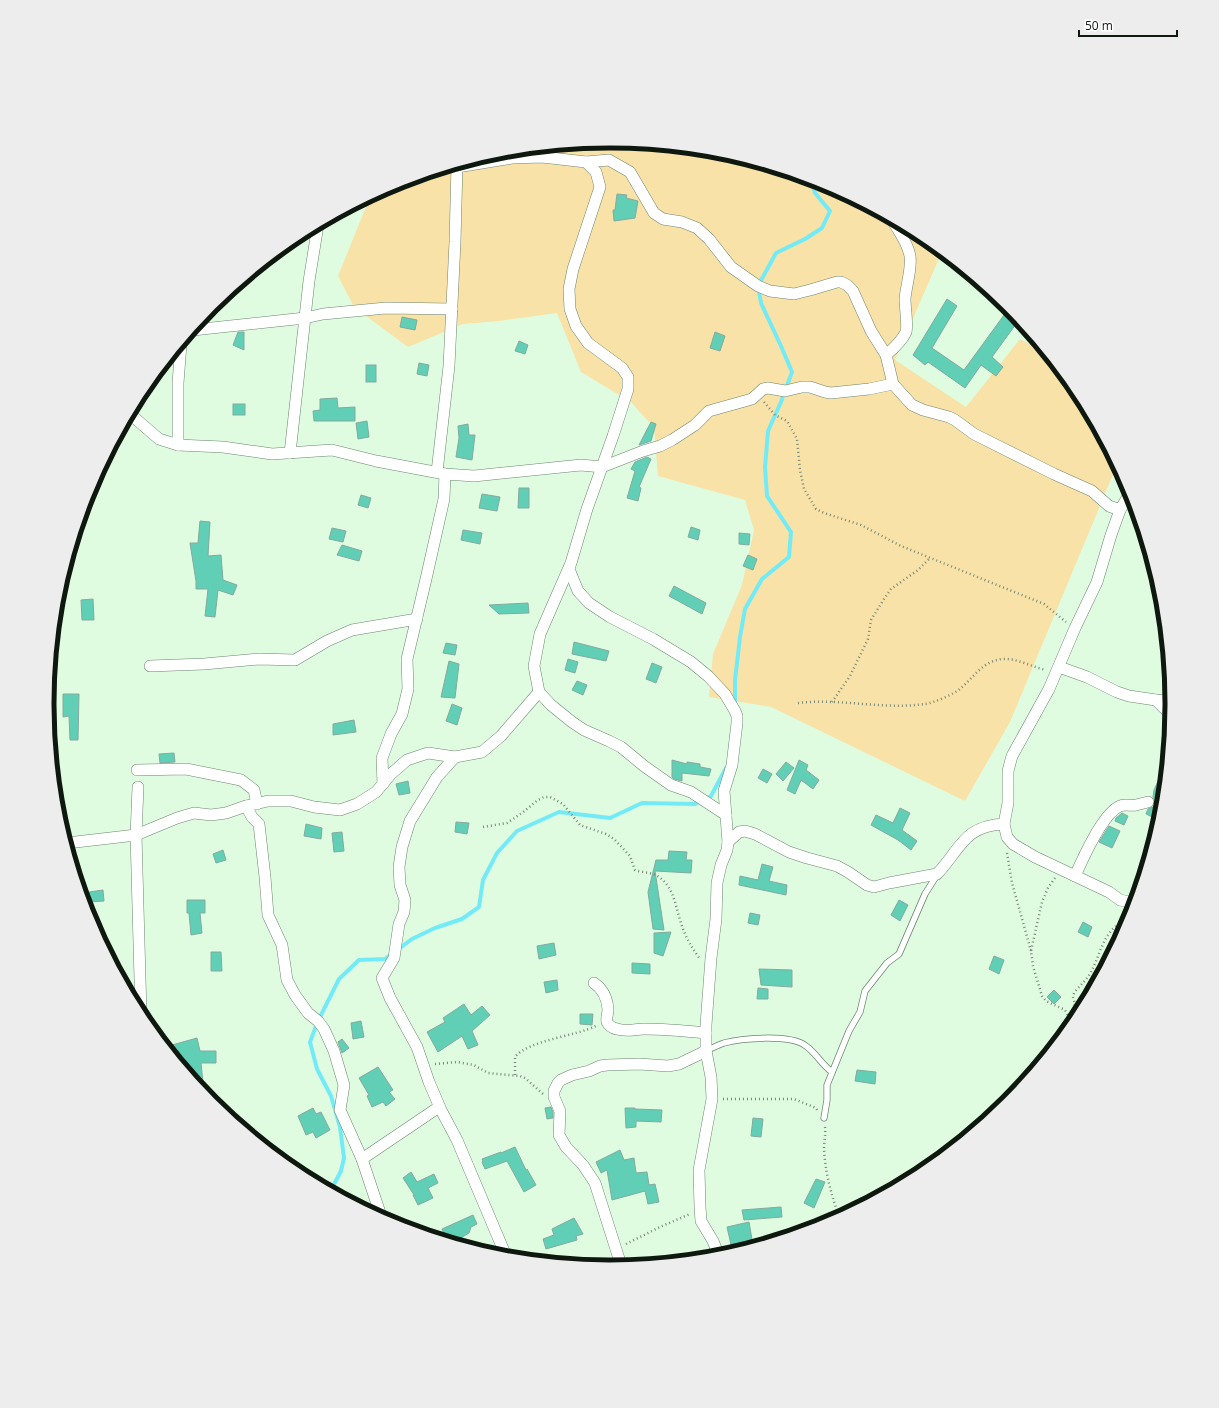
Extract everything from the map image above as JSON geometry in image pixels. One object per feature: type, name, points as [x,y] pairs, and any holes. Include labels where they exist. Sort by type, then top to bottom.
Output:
[{"type":"street","points":[[491,161],[512,158],[542,157],[586,162],[609,160],[630,172],[654,213],[663,219],[682,222],[697,228],[709,239],[731,267],[758,286],[770,292],[794,294],[837,282],[847,285],[853,291],[871,331],[886,355],[893,384],[912,405],[955,420],[974,434],[1054,474],[1092,491],[1109,506],[1120,510]]},
{"type":"street","points":[[586,162],[596,172],[600,187],[573,269],[569,289],[570,309],[576,326],[588,343],[622,368],[628,377],[628,389],[587,509],[569,569],[540,634],[534,666],[539,692],[551,705],[584,730],[609,740],[621,747],[644,766],[671,785],[691,792],[726,815]]},
{"type":"street","points":[[383,784],[382,758],[391,734],[402,714],[408,689],[407,658],[444,499],[441,473],[452,309],[455,242],[455,170]]},
{"type":"street","points":[[886,355],[902,339],[906,331],[905,299],[910,256],[907,246],[898,230]]},
{"type":"street","points":[[290,453],[309,281],[317,232]]},
{"type":"street","points":[[200,329],[386,308],[452,309]]},
{"type":"street","points":[[178,445],[178,383],[180,352]]},
{"type":"street","points":[[134,417],[159,439],[178,445],[223,447],[272,454],[332,450],[376,461],[441,473],[474,476],[581,465],[602,467],[666,443],[695,424],[709,412],[752,399],[763,389],[768,388],[785,391],[802,387],[810,387],[825,392],[844,392],[893,384]]},
{"type":"street","points":[[1126,499],[1120,510],[1111,535],[1097,582],[1075,628],[1049,689],[1012,756],[1009,765],[1008,803],[1004,824],[1007,836],[1013,844],[1109,892],[1120,900],[1129,902]]},
{"type":"street","points":[[569,569],[578,591],[589,603],[610,617],[653,639],[691,662],[708,676],[725,694],[737,716],[738,723],[732,765],[724,791],[728,842],[727,850],[720,865],[717,883],[716,919],[706,1033],[706,1051],[711,1077],[712,1099],[699,1170],[700,1210],[702,1221],[716,1249]]},
{"type":"street","points":[[150,666],[204,664],[259,659],[295,660],[327,641],[352,630],[417,620]]},
{"type":"street","points":[[1058,669],[1087,677],[1117,692],[1129,696],[1165,701]]},
{"type":"street","points":[[72,842],[136,835],[177,818],[194,813],[211,815],[226,813],[268,801],[292,801],[314,807],[340,810],[356,804],[376,792],[390,774],[406,760],[428,753],[455,757],[482,752],[501,736],[539,692]]},
{"type":"street","points":[[1156,700],[1165,709]]},
{"type":"street","points":[[455,757],[437,777],[410,821],[402,847],[399,866],[400,885],[405,900],[404,912],[399,924],[394,958],[382,978],[390,998],[417,1047],[429,1082],[460,1147],[503,1249]]},
{"type":"street","points":[[137,770],[186,770],[241,780],[254,790],[251,805],[252,817],[259,824],[268,915],[282,945],[287,980],[295,995],[308,1013],[318,1021],[324,1029],[334,1051],[344,1085],[340,1110],[362,1159],[378,1209]]},
{"type":"street","points":[[138,787],[136,835],[141,1002]]},
{"type":"street","points":[[1075,876],[1096,834],[1107,817],[1121,805],[1135,805],[1148,802]]},
{"type":"street","points":[[728,842],[739,832],[745,831],[755,834],[789,852],[837,866],[867,886],[874,887],[937,874],[965,839],[979,828],[991,824],[1004,824]]},
{"type":"street","points":[[594,983],[602,989],[605,997],[608,1010],[606,1020],[610,1026],[616,1029],[626,1031],[643,1029],[682,1030],[706,1033]]},
{"type":"street","points":[[619,1259],[595,1183],[583,1165],[566,1147],[560,1135],[560,1111],[556,1104],[554,1091],[561,1080],[600,1066],[639,1064],[668,1066],[679,1064],[706,1051]]},
{"type":"street","points":[[362,1159],[440,1107]]},
{"type":"lane","points":[[824,1118],[827,1100],[827,1084],[849,1031],[860,1012],[865,991],[887,963],[899,954],[925,894],[937,874]]},
{"type":"lane","points":[[706,1051],[724,1043],[743,1039],[774,1038],[790,1040],[807,1046],[827,1069],[832,1072]]},
{"type":"path","points":[[758,393],[776,415],[787,420],[791,427],[797,440],[800,470],[804,489],[816,509],[861,525],[901,546],[1044,604],[1075,628]]},
{"type":"path","points":[[832,702],[853,670],[868,638],[871,620],[884,599],[891,589],[918,570],[930,558]]},
{"type":"path","points":[[798,703],[815,701],[882,706],[927,704],[958,691],[975,672],[994,661],[1002,659],[1012,660],[1042,669],[1058,669]]},
{"type":"path","points":[[483,827],[507,824],[544,797],[550,797],[563,804],[580,826],[606,834],[614,839],[630,856],[635,870],[659,877],[672,895],[689,943],[710,974]]},
{"type":"path","points":[[1007,836],[1008,860],[1012,883],[1042,996],[1046,1001],[1065,1010],[1068,1017]]},
{"type":"path","points":[[1031,951],[1042,902],[1048,888],[1061,869]]},
{"type":"path","points":[[1073,1010],[1075,1004],[1073,997],[1074,993],[1092,971],[1099,952],[1109,934],[1117,925],[1120,924]]},
{"type":"path","points":[[515,1075],[515,1057],[525,1050],[541,1043],[592,1028],[606,1020]]},
{"type":"path","points":[[423,1064],[457,1062],[474,1066],[488,1073],[515,1075],[526,1078],[556,1104]]},
{"type":"path","points":[[712,1099],[794,1100],[816,1108],[824,1118],[826,1128],[824,1146],[825,1159],[837,1210]]},
{"type":"path","points":[[616,1249],[660,1227],[700,1210]]},
{"type":"shaded area","points":[[610,148],[682,153],[718,159],[753,167],[788,178],[855,206],[887,223],[940,257],[895,360],[966,407],[1020,339],[1034,346],[1071,395],[1091,426],[1114,472],[1010,722],[965,801],[771,707],[709,697],[713,654],[742,585],[754,530],[745,500],[658,476],[654,428],[631,402],[581,372],[557,313],[499,321],[463,324],[408,347],[354,307],[338,276],[367,205],[431,178],[466,167],[537,153]]},
{"type":"building","points":[[617,194],[627,195],[626,198],[638,201],[635,218],[614,221],[613,210],[615,210]]},
{"type":"building","points":[[947,299],[957,306],[932,348],[964,370],[1004,315],[1015,325],[992,357],[1003,367],[996,376],[981,365],[965,388],[928,362],[925,365],[913,355]]},
{"type":"building","points":[[402,317],[417,320],[415,330],[400,327]]},
{"type":"building","points":[[238,332],[244,332],[244,350],[233,345]]},
{"type":"building","points":[[715,332],[725,336],[720,351],[710,348]]},
{"type":"building","points":[[519,341],[528,345],[525,354],[515,351]]},
{"type":"building","points":[[419,363],[429,365],[427,376],[417,374]]},
{"type":"building","points":[[366,365],[376,365],[376,382],[366,382]]},
{"type":"building","points":[[337,398],[338,408],[355,407],[355,421],[314,421],[313,411],[320,410],[320,399]]},
{"type":"building","points":[[233,404],[245,404],[245,415],[233,415]]},
{"type":"building","points":[[367,421],[369,437],[358,439],[356,423]]},
{"type":"building","points":[[651,422],[656,424],[651,441],[639,445]]},
{"type":"building","points":[[468,424],[469,435],[475,435],[472,460],[456,457],[459,438],[458,426]]},
{"type":"building","points":[[647,457],[651,459],[639,487],[641,488],[638,501],[627,498],[635,471],[631,469],[635,462]]},
{"type":"building","points":[[519,488],[529,488],[529,508],[518,508]]},
{"type":"building","points":[[482,494],[500,497],[497,511],[479,508]]},
{"type":"building","points":[[361,495],[371,498],[368,508],[358,505]]},
{"type":"building","points":[[200,521],[210,522],[208,556],[221,555],[223,580],[237,585],[233,595],[218,590],[215,617],[205,616],[208,589],[196,589],[190,543],[198,543]]},
{"type":"building","points":[[691,527],[700,530],[698,540],[688,537]]},
{"type":"building","points":[[332,528],[346,531],[343,542],[329,539]]},
{"type":"building","points":[[463,530],[482,533],[480,544],[461,540]]},
{"type":"building","points":[[739,533],[750,534],[749,545],[739,544]]},
{"type":"building","points":[[342,545],[362,551],[359,561],[337,555]]},
{"type":"building","points":[[748,555],[757,559],[753,570],[743,566]]},
{"type":"building","points":[[674,586],[706,603],[702,614],[669,596]]},
{"type":"building","points":[[93,599],[94,620],[82,620],[81,600]]},
{"type":"building","points":[[528,603],[529,613],[499,614],[489,605]]},
{"type":"building","points":[[574,642],[609,651],[606,661],[572,654]]},
{"type":"building","points":[[446,643],[457,645],[455,655],[443,653]]},
{"type":"building","points":[[568,659],[578,662],[575,673],[565,670]]},
{"type":"building","points":[[449,661],[459,664],[455,698],[441,697]]},
{"type":"building","points":[[652,663],[662,667],[656,683],[646,679]]},
{"type":"building","points":[[577,681],[587,685],[583,695],[572,690]]},
{"type":"building","points":[[63,694],[79,694],[78,740],[70,740],[69,716],[63,717]]},
{"type":"building","points":[[452,704],[462,708],[457,725],[446,721]]},
{"type":"building","points":[[354,720],[356,732],[333,735],[333,724]]},
{"type":"building","points":[[174,753],[175,762],[160,763],[159,754]]},
{"type":"building","points":[[672,760],[687,764],[687,762],[700,764],[700,767],[711,769],[709,776],[682,773],[682,781],[674,779],[672,777]]},
{"type":"building","points":[[799,760],[808,765],[806,770],[819,780],[813,789],[801,780],[795,794],[787,790]]},
{"type":"building","points":[[786,762],[794,768],[783,781],[776,774]]},
{"type":"building","points":[[763,769],[772,774],[767,783],[758,778]]},
{"type":"building","points":[[1160,777],[1153,817],[1146,814],[1148,809],[1153,807],[1155,804],[1153,797],[1154,790]]},
{"type":"building","points":[[408,781],[410,793],[399,795],[396,784]]},
{"type":"building","points":[[900,808],[910,813],[902,830],[917,841],[911,850],[898,840],[871,825],[876,815],[893,823]]},
{"type":"building","points":[[1122,813],[1128,816],[1124,825],[1115,821],[1116,818]]},
{"type":"building","points":[[456,822],[469,823],[467,834],[455,832]]},
{"type":"building","points":[[306,824],[322,828],[321,839],[304,836]]},
{"type":"building","points":[[1109,826],[1120,831],[1112,848],[1099,842]]},
{"type":"building","points":[[342,832],[344,851],[334,852],[332,833]]},
{"type":"building","points":[[223,850],[226,860],[216,863],[213,854]]},
{"type":"building","points":[[669,851],[687,852],[686,860],[692,860],[691,873],[655,871],[664,930],[653,929],[648,892],[656,860],[668,860]]},
{"type":"building","points":[[762,864],[773,867],[769,881],[787,885],[786,895],[739,885],[740,876],[758,880]]},
{"type":"building","points":[[103,890],[104,901],[90,902],[89,892]]},
{"type":"building","points":[[187,900],[205,900],[205,913],[200,913],[202,933],[191,935],[189,913],[187,913]]},
{"type":"building","points":[[899,900],[908,905],[900,921],[891,915]]},
{"type":"building","points":[[750,913],[760,915],[758,925],[748,923]]},
{"type":"building","points":[[1083,922],[1092,927],[1088,937],[1078,932]]},
{"type":"building","points":[[671,932],[663,956],[654,953],[654,933]]},
{"type":"building","points":[[554,943],[556,955],[539,959],[537,946]]},
{"type":"building","points":[[211,952],[221,952],[222,971],[211,971]]},
{"type":"building","points":[[994,956],[1004,960],[999,974],[989,969]]},
{"type":"building","points":[[632,963],[650,964],[650,974],[632,973]]},
{"type":"building","points":[[759,969],[792,970],[792,987],[761,985]]},
{"type":"building","points":[[557,980],[558,990],[546,993],[544,982]]},
{"type":"building","points":[[758,988],[768,989],[768,999],[757,999]]},
{"type":"building","points":[[1054,990],[1061,997],[1054,1004],[1047,997]]},
{"type":"building","points":[[464,1004],[471,1015],[482,1006],[490,1015],[472,1031],[478,1045],[468,1049],[462,1036],[438,1052],[427,1032],[445,1022],[443,1018]]},
{"type":"building","points":[[580,1014],[593,1014],[592,1025],[580,1024]]},
{"type":"building","points":[[361,1021],[364,1037],[353,1039],[351,1023]]},
{"type":"building","points":[[197,1038],[200,1051],[216,1051],[216,1063],[201,1063],[203,1082],[192,1070],[172,1045]]},
{"type":"building","points":[[342,1039],[349,1048],[342,1053],[338,1042]]},
{"type":"building","points":[[378,1067],[393,1090],[389,1092],[395,1099],[386,1106],[383,1102],[372,1107],[367,1096],[369,1095],[359,1078]]},
{"type":"building","points":[[857,1070],[876,1072],[875,1084],[855,1081]]},
{"type":"building","points":[[551,1107],[553,1118],[547,1119],[545,1108]]},
{"type":"building","points":[[313,1108],[316,1114],[321,1112],[330,1130],[316,1138],[313,1132],[306,1135],[298,1116]]},
{"type":"building","points":[[625,1108],[662,1110],[661,1122],[636,1121],[636,1127],[626,1128]]},
{"type":"building","points":[[753,1118],[763,1119],[761,1137],[751,1136]]},
{"type":"building","points":[[515,1147],[526,1170],[527,1169],[536,1185],[524,1192],[507,1161],[485,1169],[482,1162],[482,1159]]},
{"type":"building","points":[[620,1150],[624,1160],[634,1158],[636,1173],[647,1172],[649,1185],[655,1184],[659,1202],[648,1204],[645,1191],[612,1200],[607,1170],[601,1173],[596,1162]]},
{"type":"building","points":[[411,1172],[417,1182],[434,1174],[438,1183],[428,1188],[433,1198],[418,1205],[414,1195],[403,1178]]},
{"type":"building","points":[[816,1179],[825,1182],[814,1208],[804,1203]]},
{"type":"building","points":[[781,1207],[782,1217],[744,1220],[742,1210]]},
{"type":"building","points":[[473,1215],[477,1224],[471,1227],[469,1233],[459,1239],[444,1234],[442,1229]]},
{"type":"building","points":[[574,1218],[583,1234],[576,1236],[577,1240],[546,1249],[543,1239],[554,1235],[552,1229]]},
{"type":"building","points":[[749,1222],[752,1241],[731,1246],[727,1227]]},
{"type":"waterway","points":[[735,704],[735,680],[745,609],[762,579],[789,557],[791,532],[767,496],[765,467],[768,431],[792,372],[761,303],[758,286],[776,253],[805,239],[822,228],[830,211],[815,193],[813,188]]},
{"type":"waterway","points":[[333,1186],[341,1171],[344,1158],[340,1127],[331,1096],[317,1069],[310,1042],[318,1021],[339,979],[359,960],[385,959],[412,939],[435,928],[462,919],[479,907],[483,880],[497,853],[517,831],[559,812],[610,818],[642,803],[695,804],[711,796],[726,768]]}]
